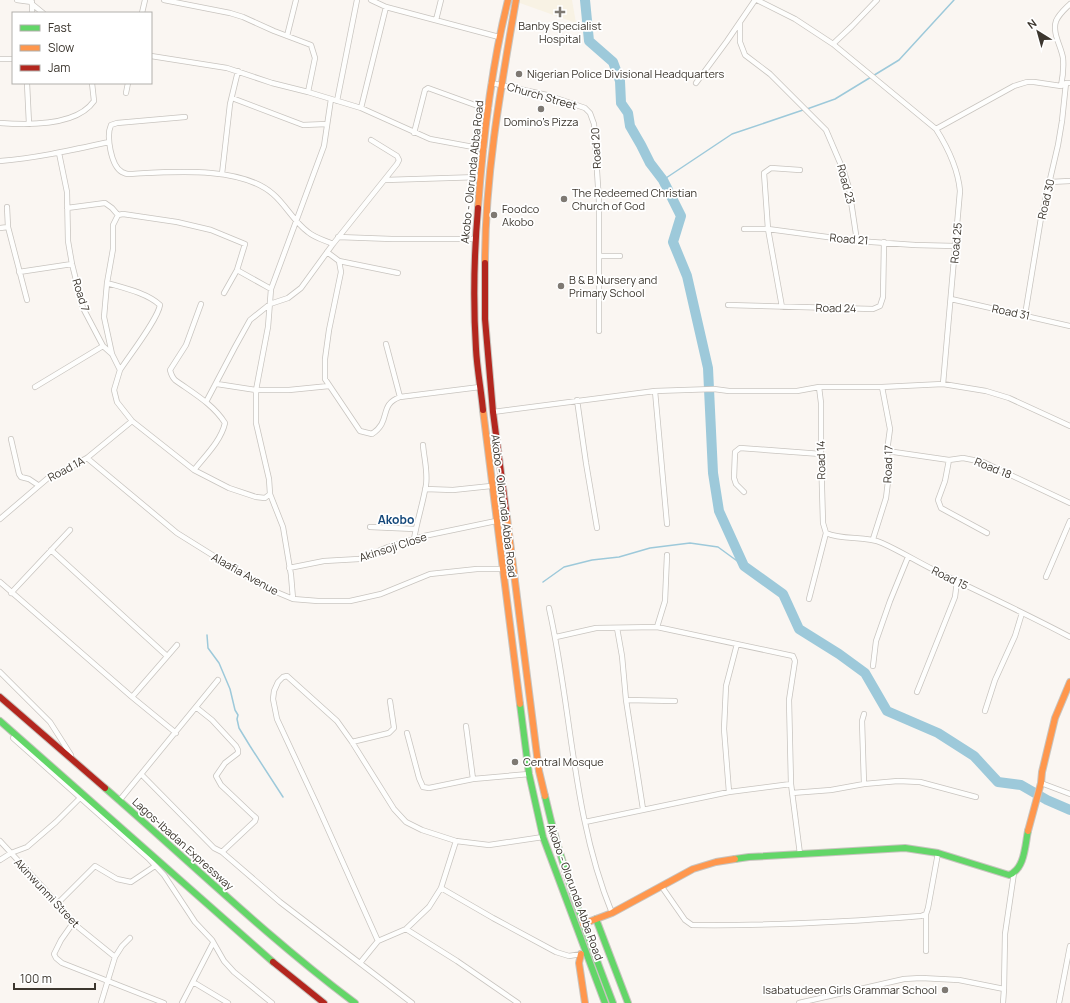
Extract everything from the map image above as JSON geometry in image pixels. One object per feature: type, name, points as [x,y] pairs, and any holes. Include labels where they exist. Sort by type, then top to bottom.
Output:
[{"type":"main road","name":"Akobo - Olorunda Abba Road","points":[[508,0],[499,37],[491,83],[476,218],[474,321],[476,349],[491,486],[531,787],[543,836],[604,1003]]},
{"type":"main road","name":"Akobo - Olorunda Abba Road","points":[[516,0],[502,85],[490,176],[485,238],[484,319],[504,508],[539,771],[553,833],[583,924],[613,1003]]},
{"type":"main road","points":[[476,218],[486,219]]},
{"type":"main road","points":[[494,509],[504,508]]},
{"type":"main road","points":[[583,924],[612,913],[693,869],[716,862],[749,857],[905,848],[938,853],[1003,874],[1009,875],[1014,873],[1022,861],[1055,718],[1070,682]]},
{"type":"main road","name":"Lagos-Ibadan Expressway","points":[[0,697],[305,965],[355,1003]]},
{"type":"main road","points":[[0,721],[254,946],[324,1003]]},
{"type":"main road","points":[[531,787],[542,785]]},
{"type":"main road","points":[[596,920],[628,1003]]},
{"type":"main road","points":[[581,954],[579,963],[586,1003]]},
{"type":"street","points":[[19,0],[32,2],[42,12]]},
{"type":"street","points":[[142,12],[145,0]]},
{"type":"street","points":[[164,0],[193,3],[243,17],[311,45],[314,50],[315,58],[308,92]]},
{"type":"street","points":[[287,36],[296,0]]},
{"type":"street","points":[[337,101],[357,0]]},
{"type":"street","points":[[372,0],[386,7],[499,37]]},
{"type":"street","points":[[436,20],[441,0]]},
{"type":"street","points":[[696,83],[756,0]]},
{"type":"street","name":"Road 25","points":[[756,0],[795,19],[833,44],[936,129],[945,142],[959,176],[960,191],[943,384]]},
{"type":"street","points":[[833,44],[877,0]]},
{"type":"street","name":"Road 30","points":[[1025,315],[1041,218],[1050,182],[1062,120],[1066,84],[1063,56],[1056,34],[1055,25],[1057,20],[1070,4]]},
{"type":"street","points":[[361,108],[386,7]]},
{"type":"street","name":"Road 23","points":[[740,23],[740,42],[745,54],[770,74],[826,130],[844,172],[849,188],[857,241]]},
{"type":"street","points":[[152,56],[210,65],[238,72],[361,108],[430,139],[484,149]]},
{"type":"street","points":[[0,59],[12,59]]},
{"type":"street","points":[[222,174],[232,98],[238,72]]},
{"type":"street","points":[[936,129],[1014,86],[1027,82],[1066,84]]},
{"type":"street","name":"Church Street","points":[[491,83],[546,95],[585,108],[590,113]]},
{"type":"street","points":[[27,84],[29,124]]},
{"type":"street","points":[[0,123],[29,124],[61,121],[90,108],[94,102],[92,84]]},
{"type":"street","points":[[126,93],[128,84]]},
{"type":"street","points":[[414,133],[425,90],[428,88],[475,105],[489,108]]},
{"type":"street","points":[[232,98],[303,125],[327,124]]},
{"type":"street","points":[[292,599],[283,527],[270,494],[270,479],[256,423],[256,390],[268,327],[271,289],[324,146],[331,99]]},
{"type":"street","name":"Road 20","points":[[590,113],[594,124],[598,202],[599,331]]},
{"type":"street","points":[[185,117],[117,123],[111,125],[109,129],[108,142],[116,165],[121,172],[128,174],[174,172],[222,174],[243,178],[266,188],[274,194],[296,222],[307,232],[317,238],[333,244]]},
{"type":"street","points":[[206,402],[250,320],[270,304],[288,298],[301,288],[338,237],[394,168],[399,158],[395,154],[371,140]]},
{"type":"street","points":[[0,161],[59,154],[108,142]]},
{"type":"street","name":"Road 7","points":[[59,154],[67,192],[68,241],[83,308],[103,346],[112,354],[120,370]]},
{"type":"street","points":[[782,307],[768,229],[764,173],[771,168],[800,170]]},
{"type":"street","points":[[385,180],[480,177]]},
{"type":"street","points":[[1050,182],[1070,181]]},
{"type":"street","points":[[67,208],[105,202],[118,215]]},
{"type":"street","points":[[7,207],[8,227],[27,300]]},
{"type":"street","points":[[118,215],[123,214],[177,222],[211,230],[245,244],[237,270],[224,293]]},
{"type":"street","points":[[112,354],[104,317],[107,283],[113,249],[113,225],[118,215]]},
{"type":"street","points":[[0,228],[8,227]]},
{"type":"street","name":"Road 21","points":[[744,228],[768,229],[857,241],[955,246]]},
{"type":"street","points":[[338,237],[475,239]]},
{"type":"street","name":"Road 24","points":[[728,305],[873,309],[880,306],[883,297],[884,242]]},
{"type":"street","points":[[327,252],[339,261],[398,273]]},
{"type":"street","points":[[599,256],[620,256]]},
{"type":"street","points":[[339,261],[341,272],[329,330],[325,364],[325,379],[360,431],[372,434],[377,431],[384,421],[389,404],[394,399],[480,387]]},
{"type":"street","points":[[19,272],[72,264]]},
{"type":"street","points":[[237,270],[271,289]]},
{"type":"street","points":[[107,283],[132,290],[157,302],[160,305],[160,309],[152,323],[120,370],[114,390],[117,402],[132,421],[194,470],[229,488],[256,497],[265,498],[270,494]]},
{"type":"street","name":"Road 31","points":[[951,300],[1070,326]]},
{"type":"street","points":[[194,470],[219,439],[225,423],[206,402],[175,380],[172,377],[170,370],[186,345],[201,304]]},
{"type":"street","points":[[386,344],[400,397]]},
{"type":"street","points":[[35,387],[103,346]]},
{"type":"street","points":[[217,384],[256,390],[289,390],[329,386]]},
{"type":"street","points":[[493,412],[655,391],[714,389],[729,391],[797,391],[819,387],[882,387],[943,384],[986,391],[1009,398],[1070,426]]},
{"type":"street","name":"Road 14","points":[[819,387],[822,403],[822,523],[826,533]]},
{"type":"street","name":"Road 17","points":[[873,539],[886,498],[889,473],[887,451],[890,429],[882,387]]},
{"type":"street","points":[[655,391],[666,524]]},
{"type":"street","points":[[577,400],[597,528]]},
{"type":"street","name":"Road 1A","points":[[0,519],[38,485],[48,478],[87,458],[132,421]]},
{"type":"street","points":[[11,439],[19,474],[21,477],[29,479],[38,485]]},
{"type":"street","points":[[414,539],[425,489],[426,478],[423,445]]},
{"type":"street","points":[[744,492],[736,484],[734,478],[735,452],[740,448],[821,454]]},
{"type":"street","name":"Road 18","points":[[887,451],[949,460],[963,458],[983,462],[1070,503]]},
{"type":"street","name":"Alaafia Avenue","points":[[87,458],[176,533],[262,586],[292,599],[350,601],[381,594],[430,574],[470,570],[502,569]]},
{"type":"street","points":[[949,460],[945,481],[938,500],[941,508],[987,533]]},
{"type":"street","points":[[425,489],[453,490],[491,486]]},
{"type":"street","name":"Akinsoji Close","points":[[289,568],[324,562],[359,559],[414,539],[496,521]]},
{"type":"street","points":[[1046,578],[1070,521]]},
{"type":"street","points":[[370,527],[415,529]]},
{"type":"street","points":[[12,592],[70,530]]},
{"type":"street","points":[[809,599],[826,533]]},
{"type":"street","name":"Road 15","points":[[826,533],[834,536],[873,539],[883,543],[908,557],[1070,637]]},
{"type":"street","points":[[51,550],[167,656]]},
{"type":"street","points":[[657,626],[665,600],[667,555]]},
{"type":"street","points":[[873,666],[876,641],[908,557]]},
{"type":"street","points":[[917,692],[955,597],[957,581]]},
{"type":"street","points":[[0,582],[132,697],[176,733]]},
{"type":"street","points":[[549,608],[556,637],[568,727],[585,822],[594,864],[612,913]]},
{"type":"street","points":[[985,710],[1015,636],[1022,613]]},
{"type":"street","points":[[556,637],[596,628],[657,626],[793,656],[795,661],[789,700],[790,784],[800,854]]},
{"type":"street","points":[[617,628],[622,656],[626,700],[643,809]]},
{"type":"street","points":[[729,792],[724,729],[726,686],[737,644]]},
{"type":"street","points":[[132,697],[177,645]]},
{"type":"street","points":[[0,672],[50,722],[74,762]]},
{"type":"street","points":[[378,941],[277,719],[273,699],[274,691],[278,682],[283,677],[287,676],[292,678],[313,700],[337,721],[394,809],[406,822],[422,830],[456,841],[489,845],[543,836]]},
{"type":"street","points":[[119,801],[197,708],[218,680]]},
{"type":"street","points":[[626,700],[675,701]]},
{"type":"street","points":[[352,742],[392,731],[394,728],[390,701]]},
{"type":"street","points":[[197,708],[212,720],[236,746],[238,753],[225,763],[216,776],[221,785],[256,818],[255,821],[222,852]]},
{"type":"street","points":[[864,714],[862,721],[864,784]]},
{"type":"street","points":[[0,726],[164,875],[195,922],[212,940],[224,961],[234,972],[272,1003]]},
{"type":"street","points":[[466,726],[474,779]]},
{"type":"street","points":[[407,734],[419,778],[423,787],[429,788],[474,779],[529,774]]},
{"type":"street","points":[[142,774],[214,848],[222,852],[280,902],[412,1003]]},
{"type":"street","points":[[792,793],[831,790],[864,784],[920,782],[976,797]]},
{"type":"street","points":[[585,822],[729,792],[790,784]]},
{"type":"street","points":[[1040,785],[1070,794]]},
{"type":"street","points":[[0,860],[11,853],[28,847],[80,798]]},
{"type":"street","name":"Akinwunmi Street","points":[[0,841],[73,923],[115,957]]},
{"type":"street","points":[[360,963],[378,941],[406,929],[429,907],[441,888],[456,841]]},
{"type":"street","points":[[926,951],[926,914],[938,853]]},
{"type":"street","points":[[57,904],[95,866],[117,879],[131,882],[155,866]]},
{"type":"street","points":[[1003,1003],[1005,934],[1014,873]]},
{"type":"street","points":[[662,887],[684,920],[692,925],[750,926],[842,922],[921,916],[926,914]]},
{"type":"street","points":[[441,888],[556,952],[570,956],[581,954],[584,945]]},
{"type":"street","points":[[73,923],[57,947],[54,954],[56,958],[62,963],[164,1003]]},
{"type":"street","points":[[406,929],[518,1003]]},
{"type":"street","points":[[101,1003],[115,957],[122,946],[130,938]]},
{"type":"street","points":[[182,1003],[213,943]]},
{"type":"street","points":[[1059,1003],[1070,946]]},
{"type":"street","points":[[799,1003],[904,979],[921,978],[959,980],[1004,989]]},
{"type":"street","points":[[193,982],[228,1003]]},
{"type":"street","points":[[505,1003],[510,998]]},
{"type":"shaded area","name":"Banby Specialist Hospital","points":[[517,0],[572,0],[576,23],[517,2]]},
{"type":"waterway","points":[[585,0],[589,41],[613,62],[620,81],[621,103],[628,113],[630,126],[650,163],[663,180],[681,216],[673,242],[687,276],[708,368],[713,473],[719,511],[744,566],[783,594],[799,629],[839,654],[865,673],[887,711],[938,733],[974,756],[998,782],[1021,785],[1047,800],[1070,810]]},
{"type":"waterway","points":[[807,109],[835,99],[899,60],[954,0]]},
{"type":"waterway","points":[[663,180],[732,134],[803,110]]},
{"type":"waterway","points":[[543,582],[564,567],[592,560],[619,557],[650,548],[690,543],[718,547],[744,566]]},
{"type":"waterway","points":[[207,635],[208,648],[219,663],[230,689],[235,710],[238,715],[237,719],[239,728],[283,797]]},
{"type":"traffic: fast","points":[[520,704],[529,774],[543,837],[605,1003]]},
{"type":"traffic: fast","points":[[0,721],[273,962]]},
{"type":"traffic: fast","points":[[105,788],[290,952],[355,1003]]},
{"type":"traffic: fast","points":[[545,796],[567,875],[584,926],[613,1003]]},
{"type":"traffic: fast","points":[[735,859],[905,848],[938,853],[1009,875],[1018,868],[1021,862],[1028,831]]},
{"type":"traffic: fast","points":[[596,919],[628,1003]]},
{"type":"traffic: slow","points":[[478,208],[488,103],[508,0]]},
{"type":"traffic: slow","points":[[485,263],[491,164],[516,0]]},
{"type":"traffic: slow","points":[[483,410],[520,704]]},
{"type":"traffic: slow","points":[[507,518],[539,771],[545,796]]},
{"type":"traffic: slow","points":[[1028,831],[1041,783],[1042,772],[1055,718],[1070,682]]},
{"type":"traffic: slow","points":[[583,924],[612,913],[693,869],[716,862],[735,859]]},
{"type":"traffic: slow","points":[[581,954],[579,963],[585,1003]]},
{"type":"traffic: jam","points":[[478,208],[474,314],[483,410]]},
{"type":"traffic: jam","points":[[485,263],[485,319],[493,412],[507,518]]},
{"type":"traffic: jam","points":[[0,697],[105,788]]},
{"type":"traffic: jam","points":[[273,962],[324,1003]]},
{"type":"place","name":"Banby Specialist Hospital","points":[[560,12]]},
{"type":"place","name":"Nigerian Police Divisional Headquarters","points":[[519,74]]},
{"type":"place","name":"Domino's Pizza","points":[[541,109]]},
{"type":"place","name":"The Redeemed Christian Church of God","points":[[564,199]]},
{"type":"place","name":"Foodco Akobo","points":[[494,215]]},
{"type":"place","name":"B & B Nursery and Primary School","points":[[561,286]]},
{"type":"place","name":"Central Mosque","points":[[515,762]]},
{"type":"place","name":"Isabatudeen Girls Grammar School","points":[[945,990]]},
{"type":"district","name":"Akobo","points":[[396,520]]}]
